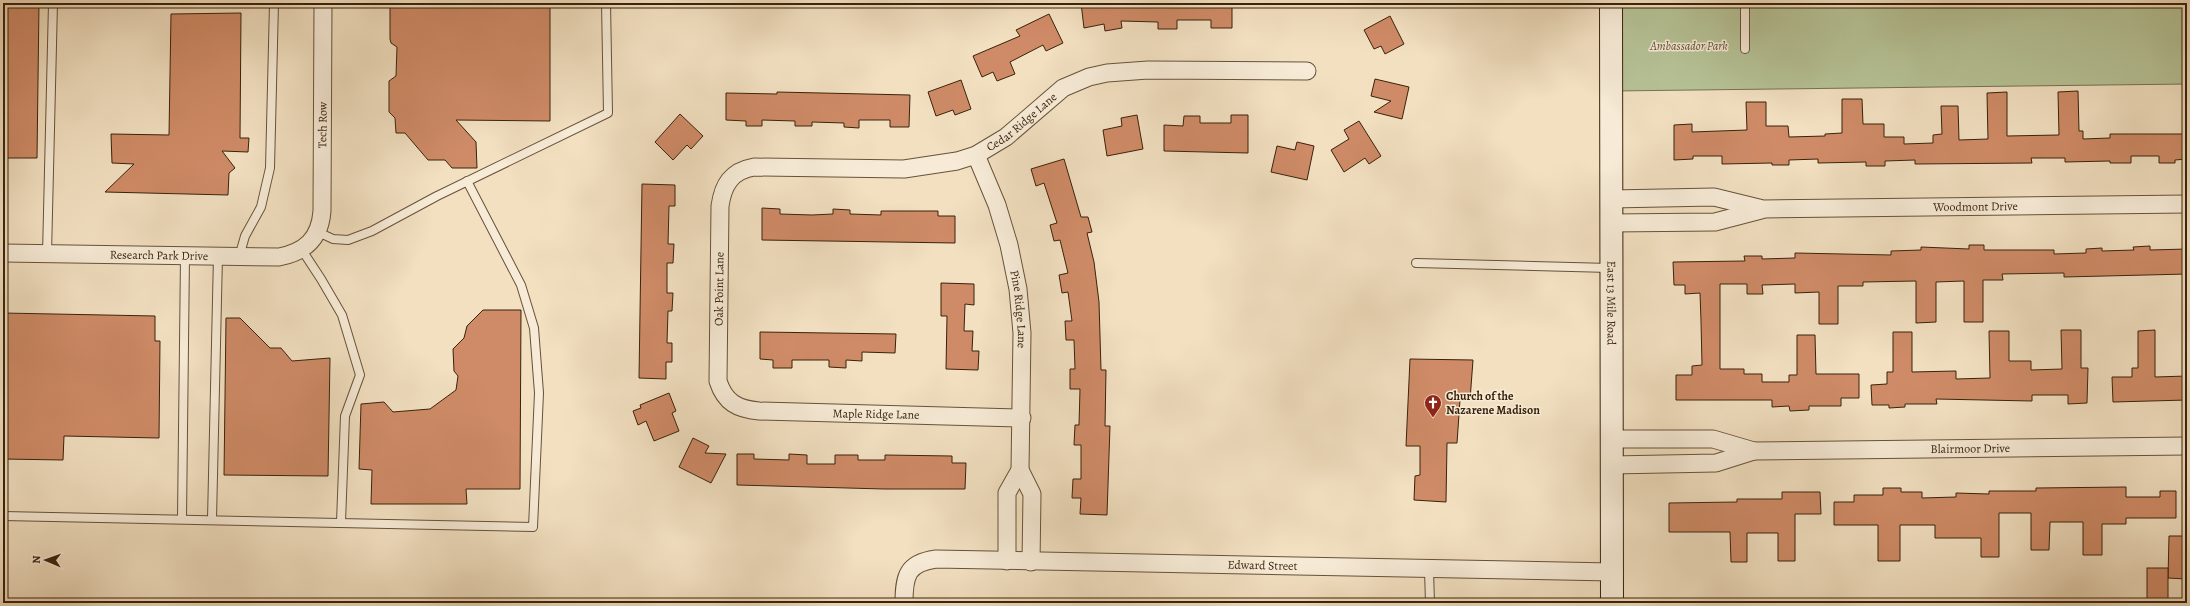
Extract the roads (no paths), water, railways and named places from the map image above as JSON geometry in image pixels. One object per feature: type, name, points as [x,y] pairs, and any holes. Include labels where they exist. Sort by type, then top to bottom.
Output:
[{"type":"main road","name":"East 13 Mile Road","points":[[1611,3],[1612,603]]},
{"type":"street","name":"Tech Row","points":[[310,242],[322,211],[323,3]]},
{"type":"street","name":"Cedar Ridge Lane","points":[[734,174],[743,169],[766,167],[922,168],[957,161],[976,155],[1006,137],[1063,88],[1089,77],[1107,73],[1148,70],[1307,71]]},
{"type":"street","name":"Pine Ridge Lane","points":[[976,155],[1004,225],[1014,266],[1022,333],[1022,418],[1020,470],[1007,493],[1007,561]]},
{"type":"street","name":"Oak Point Lane","points":[[732,404],[721,391],[718,381],[718,353],[720,206],[722,193],[727,182],[734,174]]},
{"type":"street","name":"Woodmont Drive","points":[[1611,199],[1714,197],[1763,209],[2187,204]]},
{"type":"street","name":"Woodmont Drive","points":[[1611,223],[1716,222],[1763,209]]},
{"type":"street","name":"Research Park Drive","points":[[3,253],[279,257],[310,242]]},
{"type":"street","name":"Maple Ridge Lane","points":[[732,404],[746,410],[759,411],[1022,418]]},
{"type":"street","name":"Blairmoor Drive","points":[[1612,439],[1714,439],[1754,451]]},
{"type":"street","name":"Blairmoor Drive","points":[[1612,465],[1716,463],[1754,451],[2187,446]]},
{"type":"street","name":"Pine Ridge Lane","points":[[1020,470],[1032,494],[1032,562]]},
{"type":"street","name":"Edward Street","points":[[904,603],[905,580],[914,565],[919,562],[936,559],[1429,570],[1612,572]]},
{"type":"lane","points":[[47,254],[53,3]]},
{"type":"lane","points":[[239,257],[245,236],[261,207],[270,168],[274,3]]},
{"type":"lane","points":[[341,522],[345,416],[360,375],[342,315],[321,279],[310,242],[333,239],[348,240],[372,231],[467,181],[608,113],[606,3]]},
{"type":"lane","points":[[1745,3],[1745,49]]},
{"type":"lane","points":[[3,516],[182,518],[534,527],[539,393],[534,328],[521,285],[467,181]]},
{"type":"lane","points":[[182,518],[186,256]]},
{"type":"lane","points":[[212,519],[218,256]]},
{"type":"lane","points":[[1416,263],[1611,268]]},
{"type":"lane","points":[[1429,570],[1430,603]]},
{"type":"place","name":"Church of the Nazarene Madison","points":[[1433,418]]},
{"type":"park label","name":"Ambassador Park","points":[[1689,46]]}]
